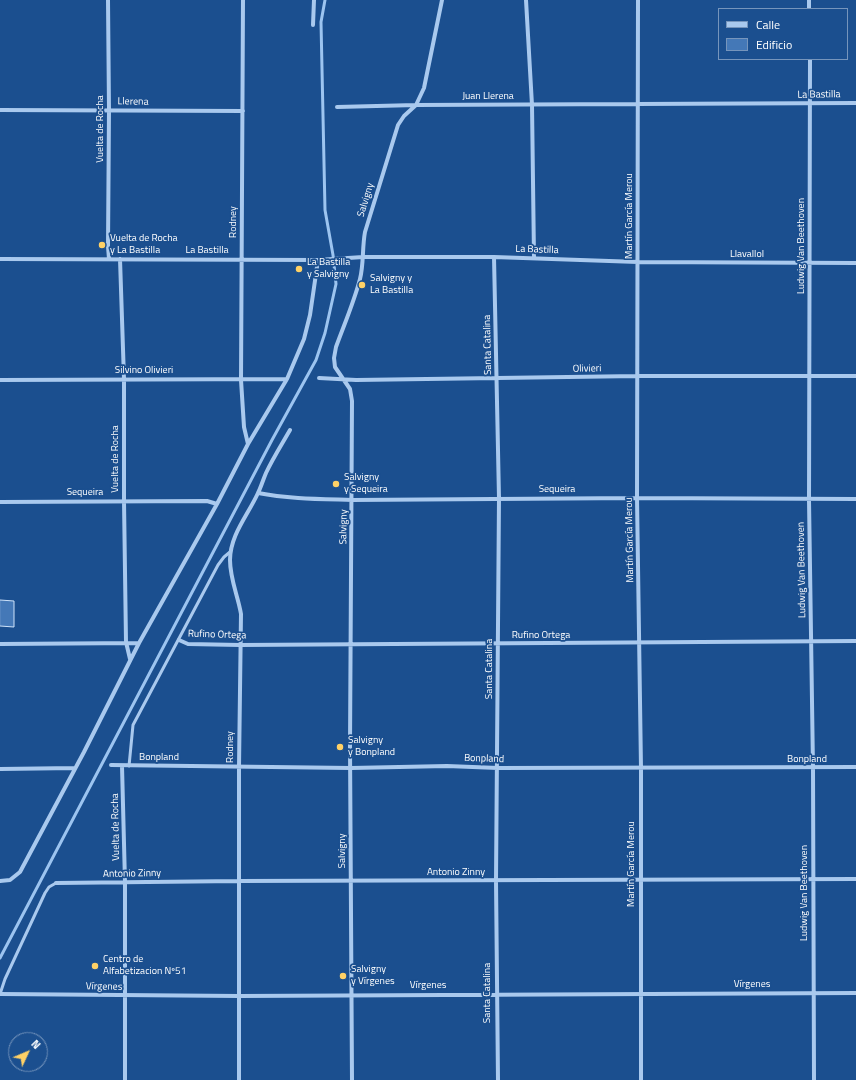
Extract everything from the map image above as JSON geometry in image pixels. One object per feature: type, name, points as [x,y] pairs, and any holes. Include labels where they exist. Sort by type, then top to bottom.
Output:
[{"type":"street","name":"Vuelta de Rocha","points":[[108,0],[108,246],[110,259]]},
{"type":"street","name":"Rodney","points":[[243,0],[241,380],[244,427],[248,444]]},
{"type":"street","points":[[314,0],[314,25]]},
{"type":"street","name":"Salvigny","points":[[352,1080],[350,746],[352,643],[352,401],[350,389],[335,367],[334,358],[336,347],[360,280],[364,232],[398,125],[404,116],[416,106],[424,88],[442,0]]},
{"type":"street","points":[[526,0],[532,105],[534,258]]},
{"type":"street","name":"Martín García Merou","points":[[638,0],[637,498],[641,768],[641,1080]]},
{"type":"street","name":"Ludwig Van Beethoven","points":[[810,60],[809,500],[814,879],[814,1080]]},
{"type":"street","name":"La Bastilla","points":[[638,105],[856,103]]},
{"type":"street","name":"Juan Llerena","points":[[337,107],[638,105]]},
{"type":"street","name":"Llerena","points":[[0,110],[243,111]]},
{"type":"street","name":"La Bastilla","points":[[0,259],[318,260],[363,257],[494,257],[638,262]]},
{"type":"street","name":"Santa Catalina","points":[[494,257],[499,498],[496,880],[498,1080]]},
{"type":"street","name":"Vuelta de Rocha","points":[[120,259],[124,379],[126,642],[131,660]]},
{"type":"street","points":[[0,881],[10,880],[20,872],[139,643],[217,504],[248,444],[287,380],[304,338],[310,315],[318,260]]},
{"type":"street","name":"Llavallol","points":[[638,262],[856,263]]},
{"type":"street","name":"Olivieri","points":[[319,378],[856,376]]},
{"type":"street","name":"Silvino Olivieri","points":[[0,380],[287,380]]},
{"type":"street","name":"Rodney","points":[[239,1080],[239,767],[240,645],[242,614],[231,577],[230,552],[237,531],[258,493],[266,473],[290,430]]},
{"type":"street","name":"Sequeira","points":[[258,493],[273,496],[311,499],[352,500],[499,498],[856,499]]},
{"type":"street","name":"Sequeira","points":[[0,502],[207,501],[217,504]]},
{"type":"street","name":"Rufino Ortega","points":[[179,640],[188,644],[240,645],[352,643],[498,644],[856,641]]},
{"type":"street","points":[[0,644],[139,643]]},
{"type":"street","name":"Bonpland","points":[[111,765],[351,768],[447,766],[498,768],[856,767]]},
{"type":"street","name":"Vuelta de Rocha","points":[[122,766],[125,882],[125,1080]]},
{"type":"street","points":[[0,769],[75,768]]},
{"type":"street","name":"Antonio Zinny","points":[[56,883],[856,879]]},
{"type":"street","name":"Vírgenes","points":[[0,994],[239,996],[856,993]]},
{"type":"lane","points":[[129,766],[133,725],[218,565],[230,552]]},
{"type":"lane","points":[[0,994],[45,893],[56,883]]},
{"type":"building","points":[[0,600],[14,601],[14,627],[0,626]]},
{"type":"waterway","points":[[0,958],[272,440],[316,360],[325,333],[336,284],[333,255],[325,210],[321,22],[325,0]]},
{"type":"place","name":"Vuelta de Rocha y La Bastilla","points":[[102,245]]},
{"type":"place","name":"La Bastilla y Salvigny","points":[[299,269]]},
{"type":"place","name":"Salvigny y La Bastilla","points":[[362,285]]},
{"type":"place","name":"Salvigny y Sequeira","points":[[336,484]]},
{"type":"place","name":"Salvigny y Bonpland","points":[[340,747]]},
{"type":"place","name":"Centro de Alfabetizacion Nº51","points":[[95,966]]},
{"type":"place","name":"Salvigny y Vírgenes","points":[[343,976]]}]
